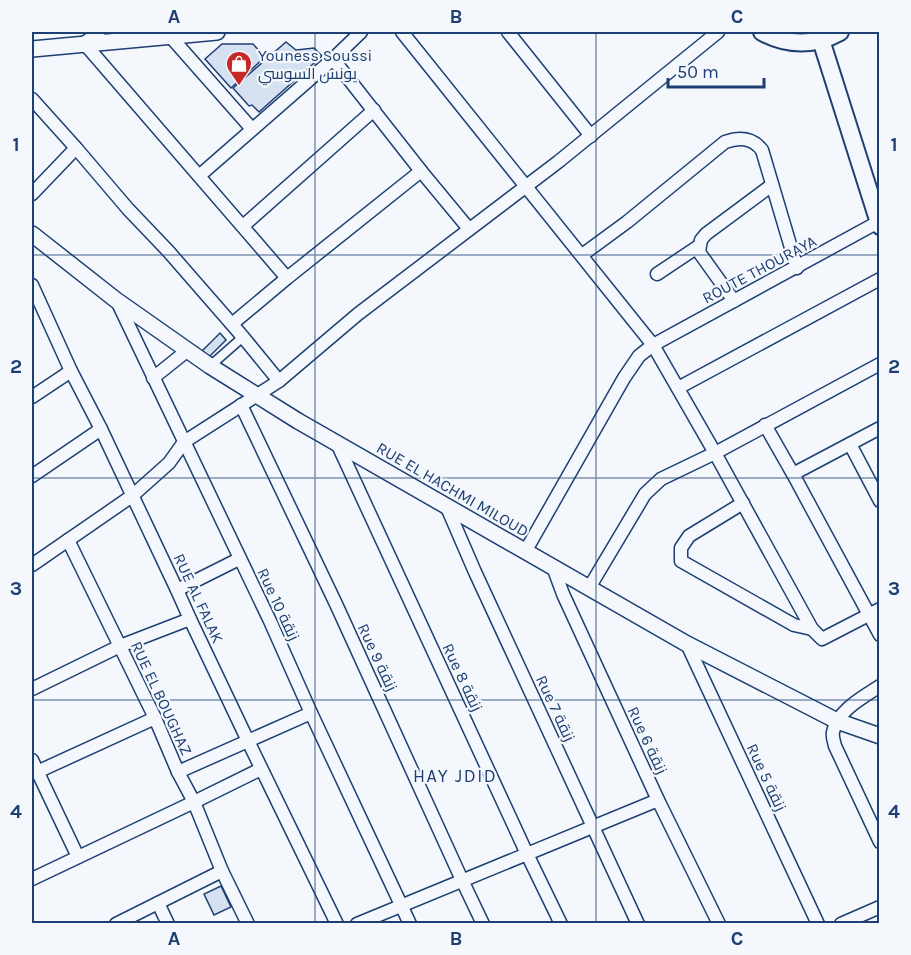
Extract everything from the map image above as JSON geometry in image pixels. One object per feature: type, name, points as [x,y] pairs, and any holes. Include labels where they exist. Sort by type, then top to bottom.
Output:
[{"type":"main road","points":[[762,32],[794,43],[821,40],[840,32]]},
{"type":"main road","points":[[821,40],[879,223]]},
{"type":"street","points":[[84,43],[99,32]]},
{"type":"street","points":[[32,49],[217,32]]},
{"type":"street","points":[[199,176],[361,32]]},
{"type":"street","points":[[402,32],[653,345],[716,453],[812,628],[822,639],[874,612]]},
{"type":"street","points":[[508,32],[591,136]]},
{"type":"street","points":[[32,565],[132,496],[169,463],[184,442],[279,381],[358,314],[526,187],[718,32]]},
{"type":"street","points":[[170,36],[252,129]]},
{"type":"street","points":[[84,43],[287,278]]},
{"type":"street","points":[[333,59],[469,229]]},
{"type":"street","points":[[32,102],[169,252],[279,381]]},
{"type":"street","points":[[243,226],[374,110]]},
{"type":"street","points":[[582,255],[627,222],[725,142],[743,138],[753,141],[762,150],[796,268]]},
{"type":"street","points":[[32,194],[76,148]]},
{"type":"street","points":[[232,324],[421,171]]},
{"type":"street","points":[[734,300],[699,252],[700,240],[772,185]]},
{"type":"street","name":"ROUTE THOURAYA","points":[[525,552],[624,378],[639,356],[653,345],[734,300],[879,223]]},
{"type":"street","name":"RUE EL HACHMI MILOUD","points":[[34,238],[116,300],[210,366],[298,421],[687,644],[837,721],[879,736]]},
{"type":"street","points":[[657,274],[699,246]]},
{"type":"street","points":[[678,388],[879,279]]},
{"type":"street","name":"RUE AL FALAK","points":[[32,285],[71,371],[101,429],[261,769],[337,924]]},
{"type":"street","name":"Rue 10 زنقة","points":[[116,300],[270,621],[310,713],[410,924]]},
{"type":"street","points":[[210,366],[243,337]]},
{"type":"street","points":[[153,378],[188,350]]},
{"type":"street","points":[[589,588],[645,494],[661,479],[716,453],[879,366]]},
{"type":"street","points":[[32,397],[71,371]]},
{"type":"street","name":"Rue 9 زنقة","points":[[241,405],[336,604],[483,924]]},
{"type":"street","points":[[765,425],[874,612],[879,635]]},
{"type":"street","points":[[794,474],[879,428]]},
{"type":"street","points":[[32,476],[101,429]]},
{"type":"street","name":"Rue 8 زنقة","points":[[337,443],[561,924]]},
{"type":"street","points":[[850,444],[879,501]]},
{"type":"street","points":[[743,503],[689,536],[681,548],[681,561],[794,625],[812,628]]},
{"type":"street","name":"Rue 7 زنقة","points":[[446,505],[638,924]]},
{"type":"street","name":"RUE EL BOUGHAZ","points":[[68,540],[155,718],[178,772],[194,802],[222,871],[248,924]]},
{"type":"street","points":[[177,590],[239,559]]},
{"type":"street","name":"Rue 6 زنقة","points":[[553,567],[563,594],[658,800],[719,924]]},
{"type":"street","points":[[32,689],[120,646],[190,619]]},
{"type":"street","name":"Rue 5 زنقة","points":[[687,644],[818,924]]},
{"type":"street","points":[[879,686],[847,709],[837,721],[833,731],[835,746],[879,842]]},
{"type":"street","points":[[178,772],[310,713]]},
{"type":"street","points":[[38,772],[155,718]]},
{"type":"street","points":[[32,760],[78,857]]},
{"type":"street","points":[[32,879],[261,769]]},
{"type":"street","points":[[357,924],[658,800]]},
{"type":"street","points":[[116,924],[222,871]]},
{"type":"street","points":[[158,903],[168,924]]},
{"type":"street","points":[[841,924],[879,907]]},
{"type":"building","points":[[286,42],[296,50],[314,48],[322,56],[259,112],[252,105],[249,106],[233,88]]},
{"type":"building","points":[[222,44],[253,44],[265,57],[231,88],[205,59]]},
{"type":"building","points":[[220,333],[226,340],[207,359],[201,352]]},
{"type":"building","points":[[221,886],[231,907],[214,915],[204,894]]},
{"type":"place","name":"Youness Soussi يونس السوسي","points":[[239,87]]},
{"type":"district","name":"HAY JDID","points":[[455,776]]}]
